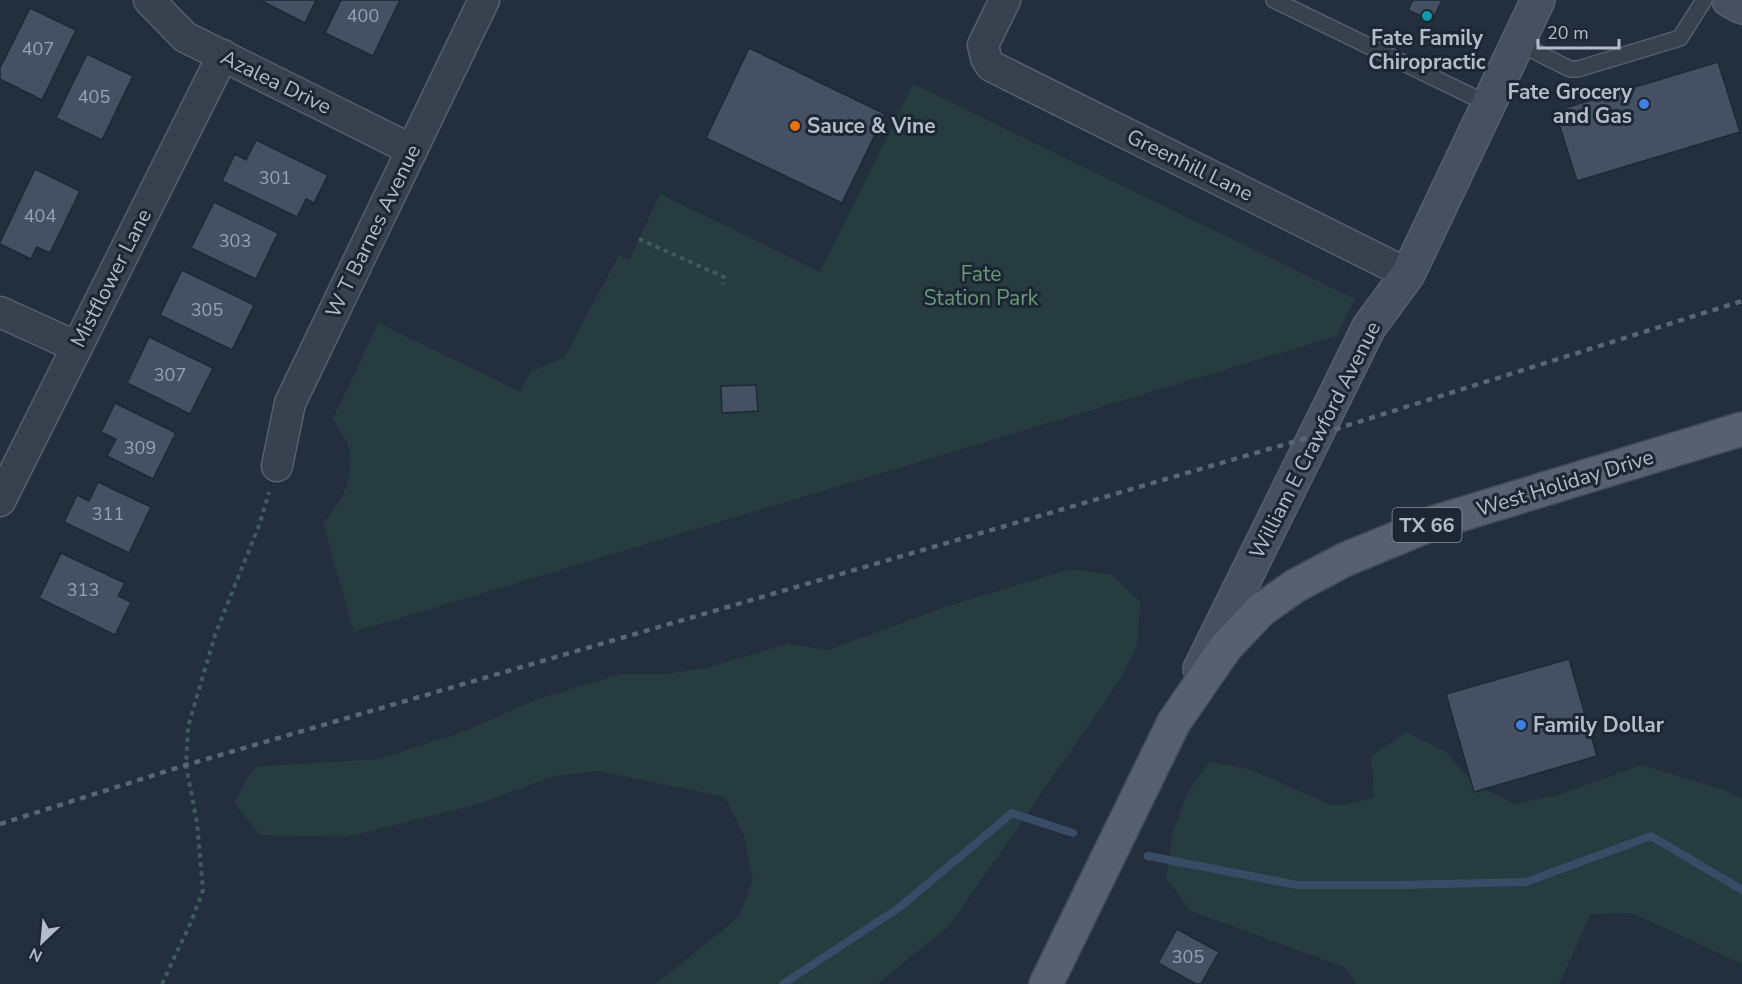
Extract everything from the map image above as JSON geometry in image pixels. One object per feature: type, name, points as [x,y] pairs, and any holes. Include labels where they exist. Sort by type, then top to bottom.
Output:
[{"type":"main road","name":"William E Crawford Avenue","points":[[1174,722],[1369,327],[1408,274],[1538,0]]},
{"type":"main road","points":[[1729,0],[1742,7]]},
{"type":"main road","name":"West Holiday Drive","points":[[1174,722],[1226,647],[1261,610],[1295,586],[1344,560],[1436,522],[1742,429]]},
{"type":"main road","name":"TX 66","points":[[1046,984],[1174,722]]},
{"type":"street","name":"Azalea Drive","points":[[149,0],[185,36],[412,150]]},
{"type":"street","name":"W T Barnes Avenue","points":[[277,466],[290,404],[484,0]]},
{"type":"street","name":"Greenhill Lane","points":[[1005,0],[983,45],[986,58],[991,66],[1001,73],[1408,274]]},
{"type":"street","name":"Mistflower Lane","points":[[0,501],[223,55]]},
{"type":"street","points":[[0,312],[77,347]]},
{"type":"lane","points":[[1274,0],[1488,104]]},
{"type":"lane","points":[[1518,43],[1569,69],[1578,69],[1680,38],[1704,0]]},
{"type":"path","points":[[639,239],[724,277],[723,284]]},
{"type":"path","points":[[162,984],[203,890],[197,823],[186,765],[188,727],[215,635],[260,523],[277,466]]},
{"type":"green space","name":"Fate Station Park","points":[[913,84],[1355,299],[1337,336],[354,632],[323,523],[341,498],[349,479],[350,470],[351,459],[348,445],[333,418],[379,323],[521,392],[531,371],[564,358],[619,255],[629,260],[660,194],[820,272]]},
{"type":"green space","points":[[1071,569],[1112,575],[1141,603],[1137,644],[1119,681],[950,925],[877,984],[656,984],[739,917],[753,879],[744,836],[725,797],[598,771],[555,776],[475,805],[347,837],[260,835],[234,803],[254,767],[379,759],[460,733],[538,699],[621,674],[664,674],[706,668],[788,644],[828,650],[948,606]]},
{"type":"green space","points":[[1406,732],[1445,751],[1474,784],[1515,804],[1558,795],[1641,765],[1722,789],[1742,800],[1742,964],[1632,913],[1591,914],[1559,984],[1356,984],[1344,967],[1191,911],[1166,878],[1173,832],[1187,794],[1210,761],[1251,770],[1334,806],[1374,798],[1371,756]]},
{"type":"building","points":[[260,0],[316,0],[305,23]]},
{"type":"building","points":[[341,0],[400,0],[373,56],[325,33]]},
{"type":"building","name":"Fate Family Chiropractic","points":[[1413,0],[1442,0],[1432,21],[1408,10]]},
{"type":"building","points":[[30,8],[76,30],[42,100],[0,79],[0,68]]},
{"type":"building","name":"Sauce & Vine","points":[[749,48],[885,114],[842,203],[706,138]]},
{"type":"building","points":[[87,54],[133,76],[102,140],[56,118]]},
{"type":"building","points":[[1718,62],[1740,132],[1577,181],[1555,111]]},
{"type":"building","points":[[256,140],[328,175],[314,203],[306,199],[297,217],[222,181],[235,154],[246,160]]},
{"type":"building","points":[[35,169],[80,191],[50,253],[37,247],[31,259],[0,242]]},
{"type":"building","points":[[214,202],[278,233],[256,279],[191,248]]},
{"type":"building","points":[[182,270],[254,305],[232,350],[160,315]]},
{"type":"building","points":[[149,337],[213,368],[190,414],[127,383]]},
{"type":"building","points":[[756,385],[758,411],[722,413],[721,386]]},
{"type":"building","points":[[115,403],[176,433],[153,479],[107,456],[116,439],[101,432]]},
{"type":"building","points":[[98,482],[151,507],[129,553],[64,522],[77,495],[89,501]]},
{"type":"building","points":[[61,553],[125,583],[118,596],[131,602],[115,635],[39,598]]},
{"type":"building","name":"Family Dollar","points":[[1569,659],[1597,756],[1474,792],[1446,694]]},
{"type":"building","points":[[1177,929],[1219,952],[1201,984],[1196,984],[1158,963]]},
{"type":"waterway","points":[[783,984],[900,907],[1012,813],[1073,833]]},
{"type":"waterway","points":[[1148,856],[1297,885],[1526,882],[1651,836],[1742,890]]},
{"type":"railway","points":[[0,824],[186,765],[1317,435],[1742,301]]},
{"type":"place","name":"Fate Family Chiropractic","points":[[1427,16]]},
{"type":"place","name":"Fate Grocery and Gas","points":[[1644,104]]},
{"type":"place","name":"Sauce & Vine","points":[[795,126]]},
{"type":"place","name":"Family Dollar","points":[[1521,725]]}]
